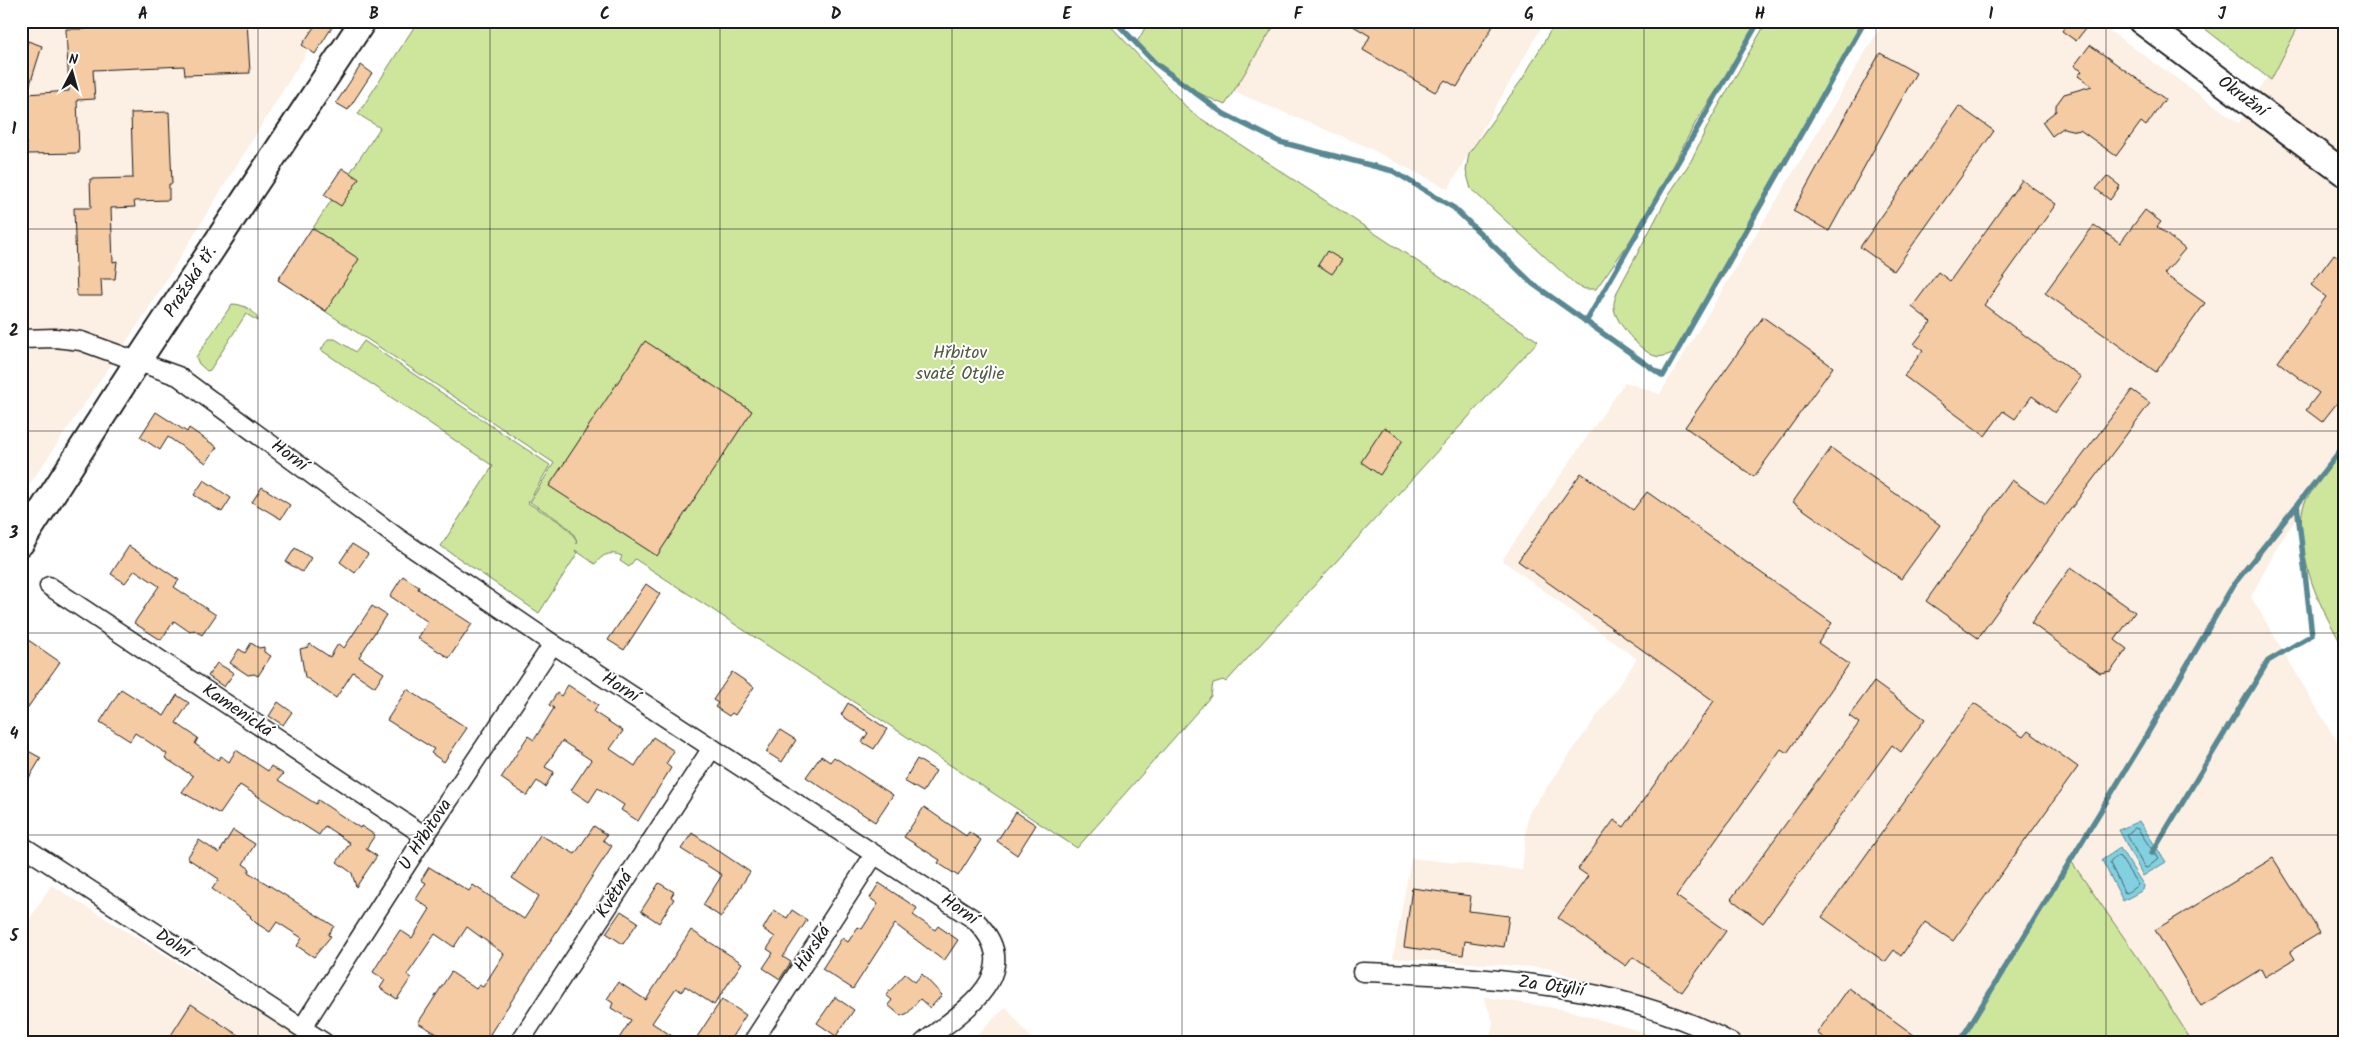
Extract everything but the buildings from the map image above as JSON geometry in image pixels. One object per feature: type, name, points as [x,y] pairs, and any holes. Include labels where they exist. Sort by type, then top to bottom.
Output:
[{"type":"main road","name":"Pražská tř.","points":[[21,544],[138,361],[363,21]]},
{"type":"main road","name":"Okružní","points":[[2141,21],[2344,173]]},
{"type":"street","name":"Horní","points":[[21,339],[54,338],[81,341],[178,376],[398,538],[553,644],[975,920],[987,931],[992,942],[994,968],[990,982],[981,996],[923,1043]]},
{"type":"street","name":"Kamenická","points":[[48,586],[425,836]]},
{"type":"street","name":"U Hřbitova","points":[[302,1028],[425,836],[553,644]]},
{"type":"street","name":"Květná","points":[[519,1043],[712,748]]},
{"type":"street","name":"Dolní","points":[[21,845],[325,1043]]},
{"type":"street","name":"Hůrská","points":[[752,1043],[874,855]]},
{"type":"street","name":"Za Otýlií","points":[[1362,972],[1476,976],[1587,992],[1680,1020],[1732,1043]]},
{"type":"shaded area","points":[[21,21],[326,21],[145,314],[21,497]]},
{"type":"shaded area","points":[[1253,21],[1545,21],[1448,189],[1365,146],[1218,85]]},
{"type":"shaded area","points":[[1884,21],[2096,21],[2239,123],[2267,77],[2271,79],[2301,21],[2344,21],[2344,449],[2321,477],[2303,505],[2302,510],[2277,547],[2251,597],[2344,754],[2344,1033],[2328,1043],[2193,1043],[2152,978],[2071,862],[1976,1017],[1957,1043],[1751,1043],[1548,968],[1393,958],[1411,858],[1522,870],[1528,814],[1637,659],[1502,560],[1625,382],[1660,394]]},
{"type":"shaded area","points":[[51,885],[307,1043],[21,1043],[21,933]]},
{"type":"shaded area","points":[[1484,997],[1567,1010],[1680,1043],[1489,1043],[1493,1022]]},
{"type":"shaded area","points":[[1006,1007],[1035,1043],[968,1043]]},
{"type":"green space","name":"Hřbitov svaté Otýlie","points":[[418,21],[1106,21],[1191,112],[1538,341],[1226,682],[1223,680],[1213,683],[1211,696],[1077,848],[635,559],[629,567],[620,561],[622,556],[610,554],[601,558],[595,564],[575,550],[577,554],[539,613],[441,546],[493,466],[321,350],[328,339],[335,339],[356,352],[364,341],[550,465],[528,503],[564,525],[570,531],[577,544],[576,538],[566,526],[530,502],[554,463],[278,280],[380,128],[358,114]]},
{"type":"green space","points":[[1149,21],[1277,21],[1225,105],[1176,80],[1146,53],[1137,42]]},
{"type":"green space","points":[[1556,21],[1758,21],[1746,44],[1696,122],[1637,231],[1596,289],[1585,289],[1576,285],[1471,189],[1466,171],[1469,153],[1523,78]]},
{"type":"green space","points":[[1767,21],[1867,21],[1724,275],[1677,351],[1664,356],[1655,356],[1643,349],[1618,320],[1614,305],[1617,292],[1669,194],[1691,161],[1710,121]]},
{"type":"green space","points":[[2195,21],[2301,21],[2271,80]]},
{"type":"green space","points":[[232,304],[248,308],[255,314],[258,321],[246,314],[210,370],[207,371],[199,364],[196,357]]},
{"type":"green space","points":[[2344,449],[2344,649],[2322,608],[2312,582],[2304,553],[2301,522],[2307,498]]},
{"type":"green space","points":[[2071,861],[2152,978],[2193,1043],[1960,1043]]},
{"type":"water","points":[[2139,821],[2166,862],[2143,876],[2119,830]]},
{"type":"water","points":[[2120,848],[2144,886],[2143,890],[2123,901],[2102,860]]},
{"type":"waterway","points":[[1115,21],[1155,63],[1224,114],[1280,142],[1393,171],[1454,208],[1533,284],[1663,376],[1865,21]]},
{"type":"waterway","points":[[1586,322],[1759,21]]},
{"type":"waterway","points":[[1959,1043],[2142,743],[2234,584],[2344,446]]},
{"type":"waterway","points":[[2152,853],[2268,661],[2312,635],[2297,504]]}]
